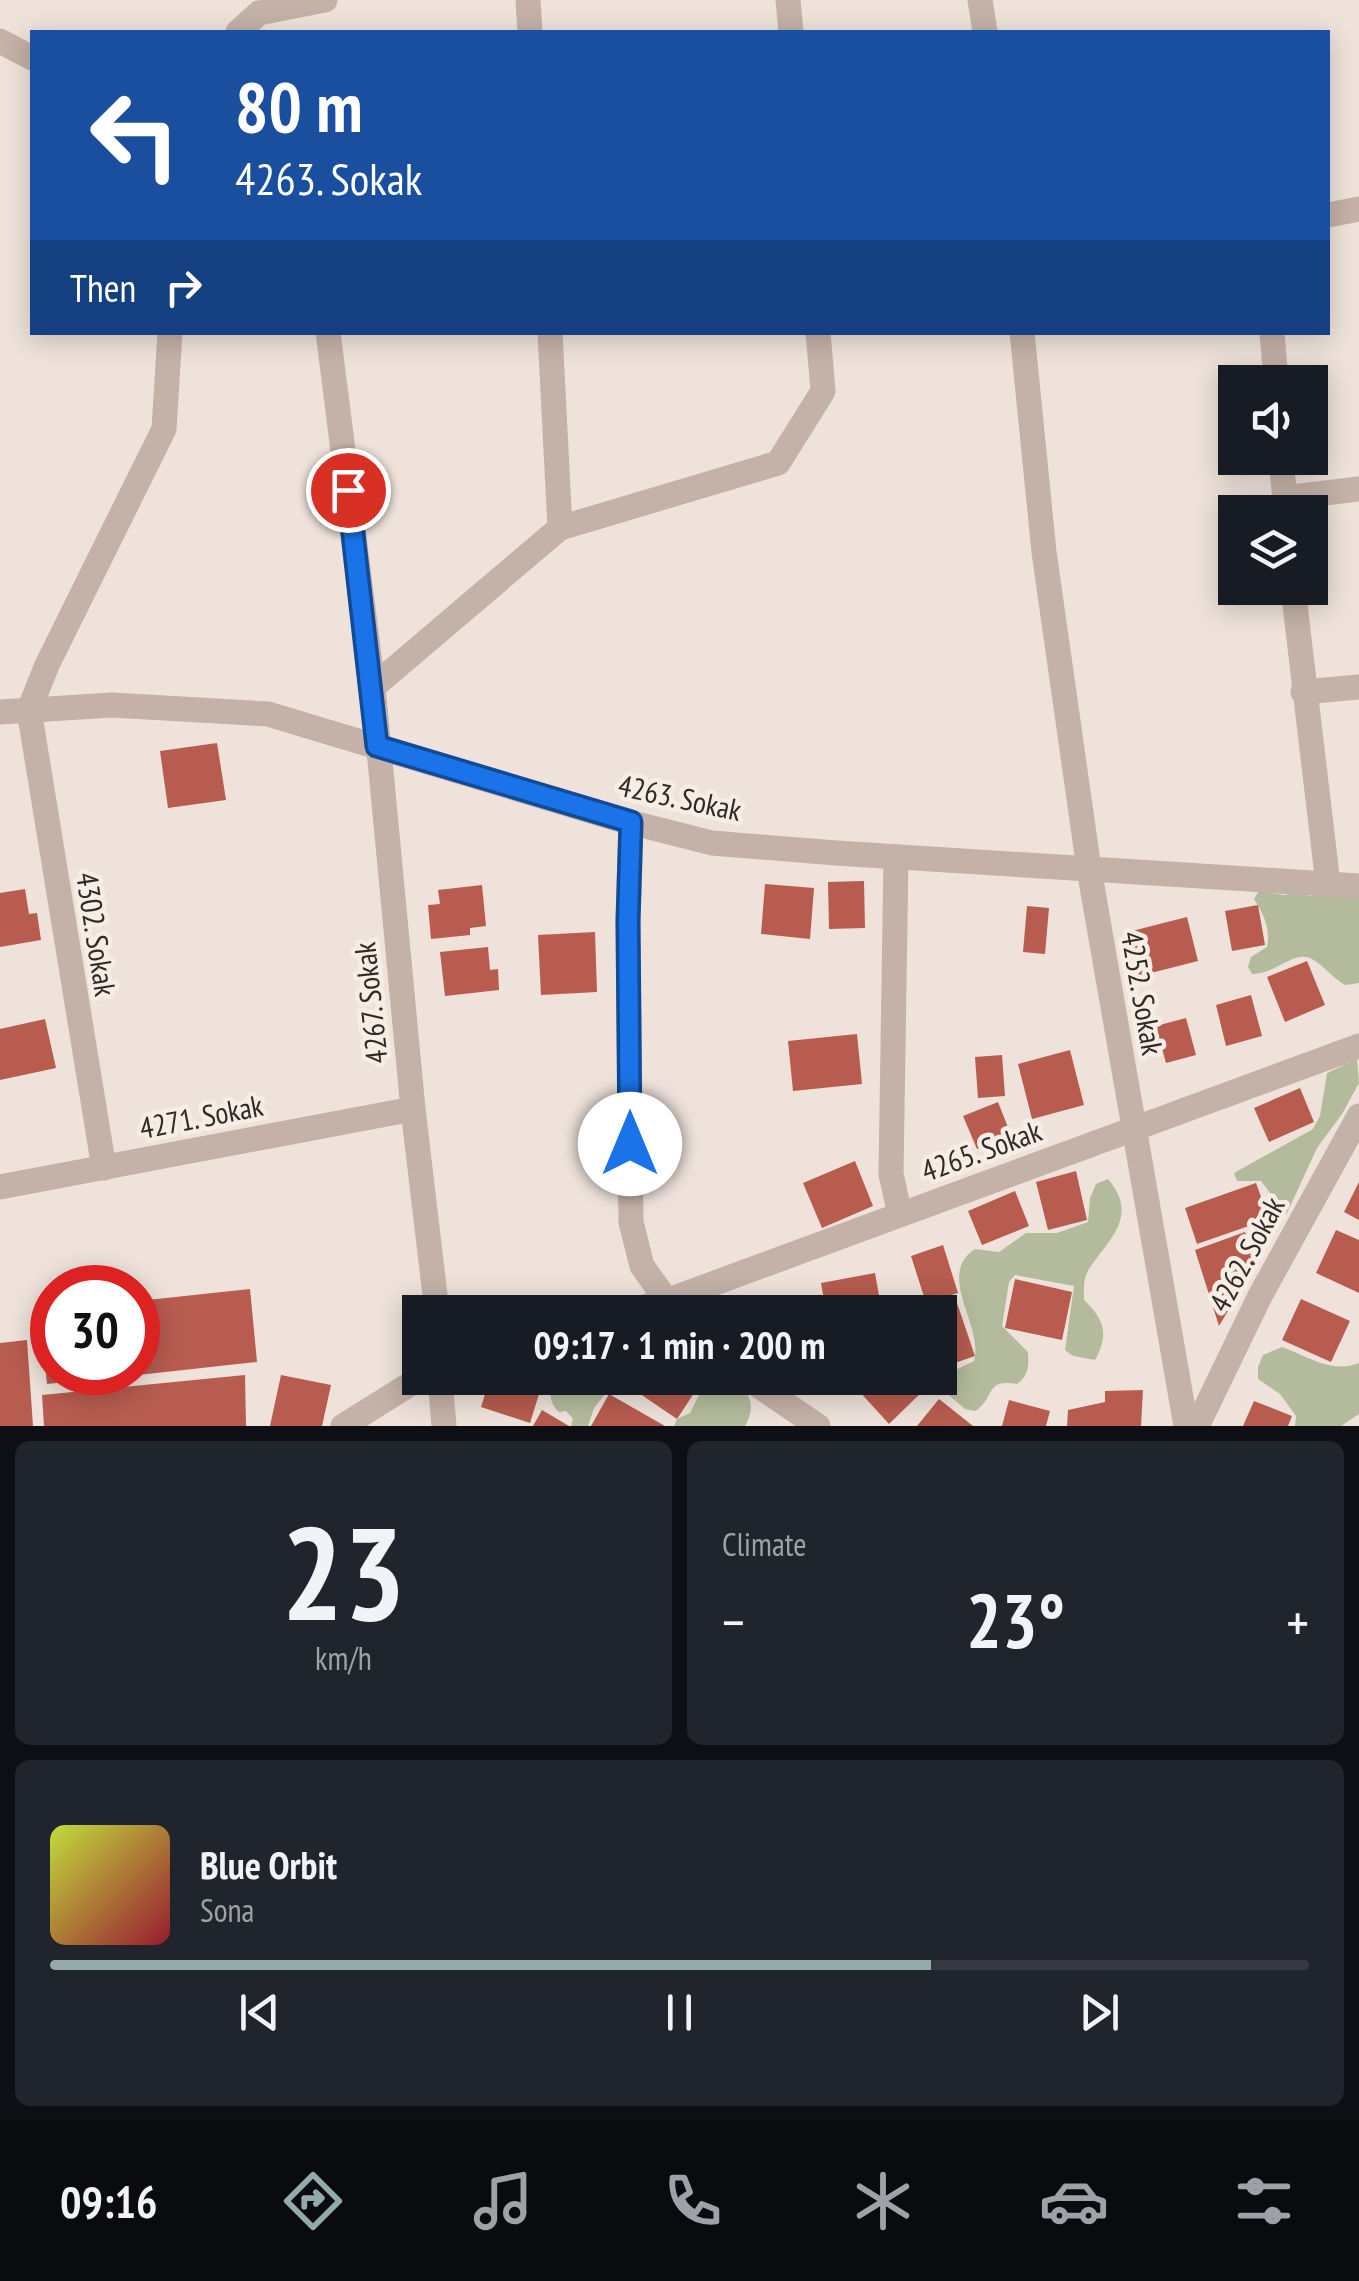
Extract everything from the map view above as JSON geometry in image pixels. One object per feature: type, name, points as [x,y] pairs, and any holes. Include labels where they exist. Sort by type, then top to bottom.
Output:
[{"type":"street","points":[[240,30],[259,13],[325,0]]},
{"type":"street","points":[[528,0],[530,30]]},
{"type":"street","points":[[788,0],[791,30]]},
{"type":"street","points":[[980,0],[984,30]]},
{"type":"street","points":[[0,41],[30,57]]},
{"type":"street","points":[[1330,215],[1359,209]]},
{"type":"street","points":[[29,710],[47,665],[164,429],[170,335]]},
{"type":"street","name":"4267. Sokak","points":[[328,335],[373,687],[435,1295]]},
{"type":"street","points":[[550,335],[560,528]]},
{"type":"street","points":[[373,687],[560,528],[778,462],[823,391],[818,335]]},
{"type":"street","name":"4252. Sokak","points":[[1022,335],[1044,552],[1089,869],[1186,1426]]},
{"type":"street","points":[[1272,335],[1275,365]]},
{"type":"street","points":[[1328,496],[1359,489]]},
{"type":"street","points":[[1295,605],[1328,884]]},
{"type":"street","points":[[1303,692],[1359,687]]},
{"type":"street","name":"4263. Sokak","points":[[0,712],[112,705],[243,711],[295,721],[631,822],[712,842],[1359,886]]},
{"type":"street","name":"4302. Sokak","points":[[29,710],[104,1168]]},
{"type":"street","points":[[631,822],[630,1222],[642,1266],[663,1295]]},
{"type":"street","points":[[896,857],[891,1174],[900,1214]]},
{"type":"street","name":"4265. Sokak","points":[[701,1295],[900,1214],[1359,1046]]},
{"type":"street","name":"4271. Sokak","points":[[0,1186],[413,1108]]},
{"type":"street","name":"4262. Sokak","points":[[1197,1426],[1260,1296],[1359,1116]]},
{"type":"street","points":[[343,1426],[402,1389]]},
{"type":"street","points":[[441,1395],[444,1426]]},
{"type":"street","points":[[773,1395],[818,1426]]},
{"type":"green space","points":[[1259,891],[1284,895],[1300,892],[1309,896],[1346,894],[1359,898],[1359,983],[1345,985],[1305,957],[1252,974],[1248,967],[1251,957],[1267,947],[1268,941],[1265,921],[1254,899]]},
{"type":"green space","points":[[1357,1059],[1359,1083],[1317,1148],[1287,1213],[1276,1219],[1274,1198],[1261,1181],[1237,1181],[1234,1173],[1313,1129],[1320,1116],[1327,1073]]},
{"type":"green space","points":[[1108,1179],[1117,1193],[1121,1217],[1112,1238],[1087,1272],[1084,1284],[1084,1300],[1103,1328],[1095,1360],[1073,1356],[1065,1350],[1074,1286],[1015,1275],[1009,1282],[1002,1326],[1028,1352],[1026,1374],[1017,1384],[995,1386],[975,1411],[965,1409],[949,1395],[957,1395],[957,1369],[974,1361],[973,1332],[960,1286],[959,1272],[964,1260],[975,1249],[999,1252],[1026,1233],[1057,1233],[1088,1222],[1096,1184]]},
{"type":"green space","points":[[1282,1347],[1329,1365],[1359,1363],[1359,1414],[1341,1426],[1295,1426],[1296,1416],[1280,1394],[1258,1379],[1263,1355]]},
{"type":"green space","points":[[604,1395],[594,1408],[588,1426],[571,1426],[573,1419],[566,1411],[559,1412],[550,1396]]},
{"type":"green space","points":[[699,1395],[748,1395],[751,1407],[745,1426],[674,1426],[677,1419],[690,1413]]},
{"type":"building","points":[[217,743],[226,800],[168,808],[160,751]]},
{"type":"building","points":[[864,881],[865,928],[829,929],[828,882]]},
{"type":"building","points":[[765,884],[814,888],[810,939],[761,934]]},
{"type":"building","points":[[482,885],[486,926],[470,928],[470,935],[431,939],[428,905],[440,904],[438,890]]},
{"type":"building","points":[[25,889],[29,914],[37,913],[41,940],[0,947],[0,893]]},
{"type":"building","points":[[1258,905],[1265,945],[1232,951],[1225,911]]},
{"type":"building","points":[[1027,906],[1049,908],[1045,954],[1023,952]]},
{"type":"building","points":[[1187,917],[1198,961],[1139,976],[1128,932]]},
{"type":"building","points":[[595,932],[597,992],[541,995],[538,935]]},
{"type":"building","points":[[488,947],[490,970],[498,969],[499,990],[445,996],[440,952]]},
{"type":"building","points":[[1307,961],[1325,1005],[1285,1022],[1267,977]]},
{"type":"building","points":[[1251,995],[1262,1036],[1226,1046],[1216,1005]]},
{"type":"building","points":[[1186,1018],[1196,1055],[1166,1063],[1156,1026]]},
{"type":"building","points":[[45,1019],[56,1068],[0,1080],[0,1029]]},
{"type":"building","points":[[857,1034],[862,1084],[793,1091],[788,1041]]},
{"type":"building","points":[[1070,1050],[1084,1105],[1032,1119],[1018,1064]]},
{"type":"building","points":[[1002,1055],[1005,1096],[978,1098],[975,1057]]},
{"type":"building","points":[[1300,1088],[1314,1122],[1269,1142],[1254,1108]]},
{"type":"building","points":[[998,1102],[1011,1135],[977,1149],[963,1116]]},
{"type":"building","points":[[855,1161],[873,1206],[822,1228],[803,1183]]},
{"type":"building","points":[[1076,1171],[1087,1220],[1048,1230],[1036,1182]]},
{"type":"building","points":[[1359,1182],[1359,1220],[1344,1212]]},
{"type":"building","points":[[1256,1183],[1269,1219],[1197,1244],[1185,1208]]},
{"type":"building","points":[[1015,1191],[1029,1226],[982,1245],[968,1211]]},
{"type":"building","points":[[1336,1230],[1359,1240],[1359,1293],[1316,1273]]},
{"type":"building","points":[[1245,1232],[1257,1262],[1219,1326],[1195,1250]]},
{"type":"building","points":[[943,1245],[958,1293],[923,1295],[911,1256]]},
{"type":"building","points":[[875,1273],[879,1295],[823,1295],[821,1283]]},
{"type":"building","points":[[1015,1279],[1072,1292],[1062,1340],[1005,1328]]},
{"type":"building","points":[[250,1289],[257,1362],[160,1373],[160,1299]]},
{"type":"building","points":[[1301,1299],[1350,1321],[1331,1362],[1282,1340]]},
{"type":"building","points":[[957,1303],[975,1356],[957,1362]]},
{"type":"building","points":[[27,1340],[33,1426],[0,1426],[0,1343]]},
{"type":"building","points":[[245,1375],[246,1426],[44,1426],[42,1395],[160,1395],[160,1383]]},
{"type":"building","points":[[281,1375],[331,1385],[322,1426],[270,1426]]},
{"type":"building","points":[[1143,1390],[1141,1426],[1067,1426],[1068,1410],[1105,1402],[1105,1391]]},
{"type":"building","points":[[485,1395],[539,1395],[530,1423],[481,1407]]},
{"type":"building","points":[[611,1395],[665,1426],[591,1426]]},
{"type":"building","points":[[642,1395],[693,1395],[677,1419]]},
{"type":"building","points":[[863,1395],[919,1395],[889,1424]]},
{"type":"building","points":[[939,1399],[973,1426],[917,1426]]},
{"type":"building","points":[[1009,1400],[1050,1411],[1046,1426],[1002,1426]]},
{"type":"building","points":[[1254,1401],[1292,1416],[1288,1426],[1243,1426]]},
{"type":"building","points":[[542,1410],[569,1426],[533,1426]]},
{"type":"route","points":[[348,490],[377,746],[631,822],[630,1144]]}]
